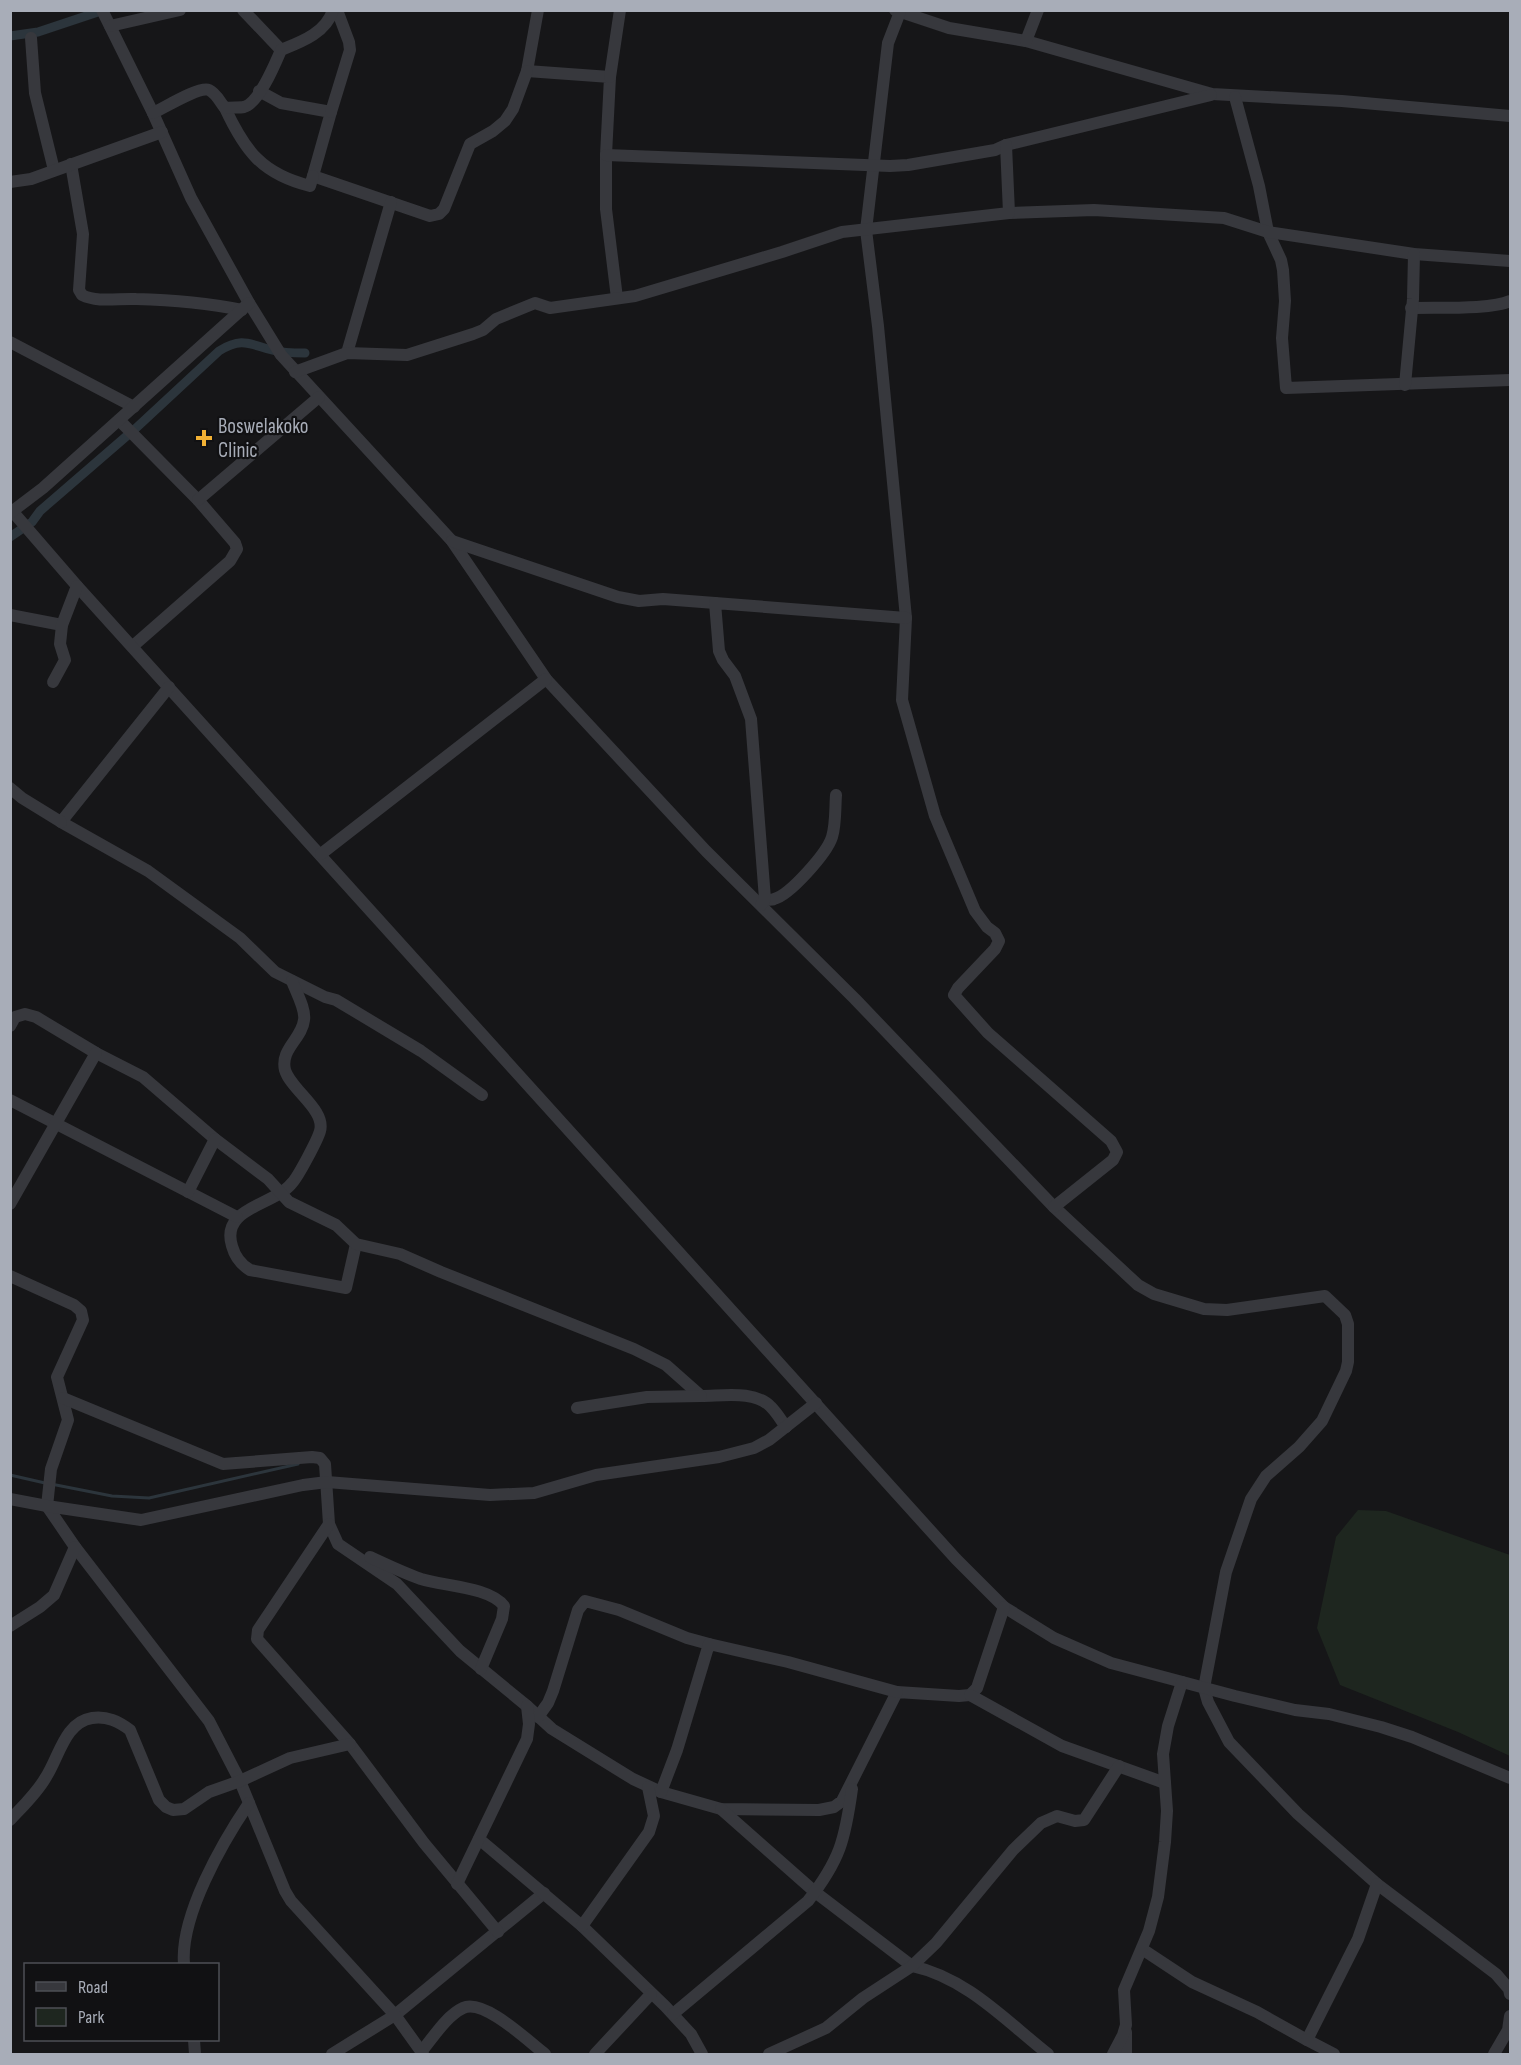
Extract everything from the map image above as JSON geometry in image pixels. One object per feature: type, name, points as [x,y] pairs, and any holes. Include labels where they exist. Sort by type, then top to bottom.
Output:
[{"type":"street","points":[[180,10],[106,17],[162,132],[191,198],[246,306],[295,372],[452,541],[546,679],[706,851],[763,902],[1054,1208],[1138,1285],[1154,1294],[1204,1309],[1227,1310],[1325,1296],[1345,1315],[1348,1324],[1348,1362],[1327,1414],[1299,1448],[1266,1476],[1251,1499],[1226,1572],[1204,1688],[1208,1702],[1229,1742],[1298,1814],[1377,1884],[1506,1976],[1510,1994]]},
{"type":"street","points":[[243,10],[281,50]]},
{"type":"street","points":[[153,113],[197,91],[206,89],[213,92],[225,108],[238,136],[248,150],[264,164],[293,182],[310,186],[350,50],[350,42],[335,10]]},
{"type":"street","points":[[225,108],[246,106],[253,101],[267,81],[281,50],[306,40],[325,26],[335,10]]},
{"type":"street","points":[[313,176],[430,216],[439,214],[447,202],[470,144],[493,131],[513,110],[526,71],[537,10]]},
{"type":"street","points":[[617,298],[606,223],[606,154],[610,77],[620,10]]},
{"type":"street","points":[[1026,40],[1038,10]]},
{"type":"street","points":[[1054,1208],[1113,1160],[1117,1152],[1111,1142],[988,1033],[954,995],[995,949],[999,941],[975,910],[964,890],[962,876],[935,816],[902,700],[906,618],[878,326],[866,230],[888,43],[897,11],[949,28],[1026,40],[1212,94],[1235,97],[1342,100],[1510,116]]},
{"type":"street","points":[[31,38],[35,93],[54,170]]},
{"type":"street","points":[[526,71],[610,77]]},
{"type":"street","points":[[259,91],[281,103],[331,112]]},
{"type":"street","points":[[606,154],[908,165],[995,150],[1006,145],[1212,94]]},
{"type":"street","points":[[1235,97],[1259,186],[1268,232],[1281,260],[1285,301],[1282,338],[1286,388],[1510,380]]},
{"type":"street","points":[[10,182],[31,180],[162,132]]},
{"type":"street","points":[[1006,145],[1009,213]]},
{"type":"street","points":[[71,164],[83,234],[79,290],[82,295],[96,299],[136,298],[246,306]]},
{"type":"street","points":[[346,353],[391,202]]},
{"type":"street","points":[[295,372],[346,353],[407,355],[474,334],[496,319],[535,303],[550,308],[635,296],[842,232],[1009,213],[1094,210],[1224,218],[1268,232],[1414,254],[1510,261]]},
{"type":"street","points":[[1405,385],[1414,254]]},
{"type":"street","points":[[1411,308],[1482,306],[1510,301]]},
{"type":"street","points":[[246,306],[14,515],[956,1559],[1004,1607],[1054,1638],[1093,1656],[1204,1688],[1296,1710],[1329,1714],[1402,1733],[1510,1778]]},
{"type":"street","points":[[10,342],[134,407]]},
{"type":"street","points":[[198,500],[319,397]]},
{"type":"street","points":[[120,420],[198,500],[235,543],[236,554],[133,646]]},
{"type":"street","points":[[452,541],[618,597],[639,601],[663,599],[906,618]]},
{"type":"street","points":[[53,682],[65,660],[60,641],[62,625],[77,586]]},
{"type":"street","points":[[715,603],[719,651],[735,676],[751,720],[763,902]]},
{"type":"street","points":[[10,615],[62,625]]},
{"type":"street","points":[[321,854],[546,679]]},
{"type":"street","points":[[61,822],[169,687]]},
{"type":"street","points":[[10,788],[61,822],[148,871],[240,938],[275,972],[325,998],[336,1000],[421,1051],[482,1095]]},
{"type":"street","points":[[763,902],[774,900],[788,891],[829,845],[834,829],[836,795]]},
{"type":"street","points":[[292,981],[305,1017],[303,1027],[284,1058],[285,1067],[288,1076],[318,1115],[322,1124],[320,1135],[293,1183],[282,1193],[237,1217],[230,1227],[232,1246],[240,1264],[250,1270],[346,1288],[356,1244]]},
{"type":"street","points":[[10,1026],[15,1017],[25,1014],[36,1017],[96,1053],[143,1077],[215,1139],[268,1179],[289,1202],[336,1225],[356,1244],[400,1254],[634,1349],[666,1365],[701,1396]]},
{"type":"street","points":[[10,1204],[96,1053]]},
{"type":"street","points":[[10,1100],[237,1217]]},
{"type":"street","points":[[188,1192],[215,1139]]},
{"type":"street","points":[[10,1276],[74,1305],[81,1311],[82,1320],[57,1377],[68,1420],[51,1469],[47,1506],[75,1547],[209,1721],[240,1781],[288,1897],[395,2015],[422,2053],[443,2025],[461,2009],[474,2006],[504,2022],[545,2055]]},
{"type":"street","points":[[577,1408],[647,1397],[752,1396],[765,1401],[772,1407],[786,1427]]},
{"type":"street","points":[[63,1398],[223,1464],[312,1456],[320,1458],[325,1464],[329,1524],[339,1544],[397,1584],[455,1646],[538,1717],[575,1744],[648,1787],[661,1792],[721,1809],[819,1810],[834,1807],[842,1801],[853,1783],[897,1692]]},
{"type":"street","points":[[10,1499],[122,1518],[149,1519],[303,1485],[327,1482],[490,1494],[526,1494],[596,1475],[738,1453],[754,1448],[786,1427],[816,1403]]},
{"type":"street","points":[[329,1524],[258,1630],[256,1637],[350,1744],[457,1884],[498,1932]]},
{"type":"street","points":[[339,1544],[420,1578],[485,1594],[501,1602],[504,1606],[502,1619],[481,1669]]},
{"type":"street","points":[[10,1626],[54,1595],[75,1547]]},
{"type":"street","points":[[538,1717],[554,1691],[578,1610],[585,1601],[619,1610],[687,1638],[788,1662],[897,1692],[970,1695],[1062,1746],[1165,1783]]},
{"type":"street","points":[[970,1695],[981,1681],[1004,1607]]},
{"type":"street","points":[[661,1792],[709,1644]]},
{"type":"street","points":[[1126,2055],[1124,1990],[1155,1912],[1166,1829],[1163,1763],[1165,1741],[1182,1682]]},
{"type":"street","points":[[457,1884],[527,1739],[529,1724],[527,1706]]},
{"type":"street","points":[[10,1820],[39,1788],[72,1728],[82,1720],[109,1718],[130,1730],[159,1800],[172,1810],[184,1809],[206,1794],[290,1758],[350,1744]]},
{"type":"street","points":[[769,2055],[826,2028],[863,1998],[912,1966],[936,1943],[1012,1850],[1034,1829],[1057,1816],[1081,1822],[1088,1817],[1119,1766]]},
{"type":"street","points":[[673,2014],[801,1908],[815,1892],[832,1866],[845,1835],[853,1783]]},
{"type":"street","points":[[582,1926],[649,1832],[654,1816],[648,1787]]},
{"type":"street","points":[[184,1963],[186,1935],[210,1870],[224,1840],[249,1803]]},
{"type":"street","points":[[721,1809],[815,1892],[912,1966],[931,1970],[955,1981],[991,2007],[1048,2055]]},
{"type":"street","points":[[479,1839],[582,1926],[673,2014],[691,2034],[702,2055]]},
{"type":"street","points":[[1307,2040],[1358,1939],[1377,1884]]},
{"type":"street","points":[[332,2055],[395,2015],[544,1893]]},
{"type":"street","points":[[1142,1949],[1192,1982],[1249,2008],[1334,2055]]},
{"type":"street","points":[[595,2055],[651,1994]]},
{"type":"street","points":[[1494,2055],[1508,2030],[1510,2016]]},
{"type":"street","points":[[1113,2055],[1126,2025]]},
{"type":"green space","points":[[1358,1510],[1386,1511],[1510,1555],[1510,1756],[1458,1732],[1340,1685],[1317,1628],[1336,1537]]},
{"type":"waterway","points":[[10,36],[38,32],[104,10]]},
{"type":"waterway","points":[[135,429],[219,351],[227,347],[246,343],[280,352],[305,353]]},
{"type":"waterway","points":[[10,537],[32,522],[40,511],[129,434]]},
{"type":"waterway","points":[[51,1484],[112,1496],[149,1498],[298,1464]]},
{"type":"waterway","points":[[10,1475],[45,1483]]},
{"type":"place","name":"Boswelakoko Clinic","points":[[204,438]]}]
